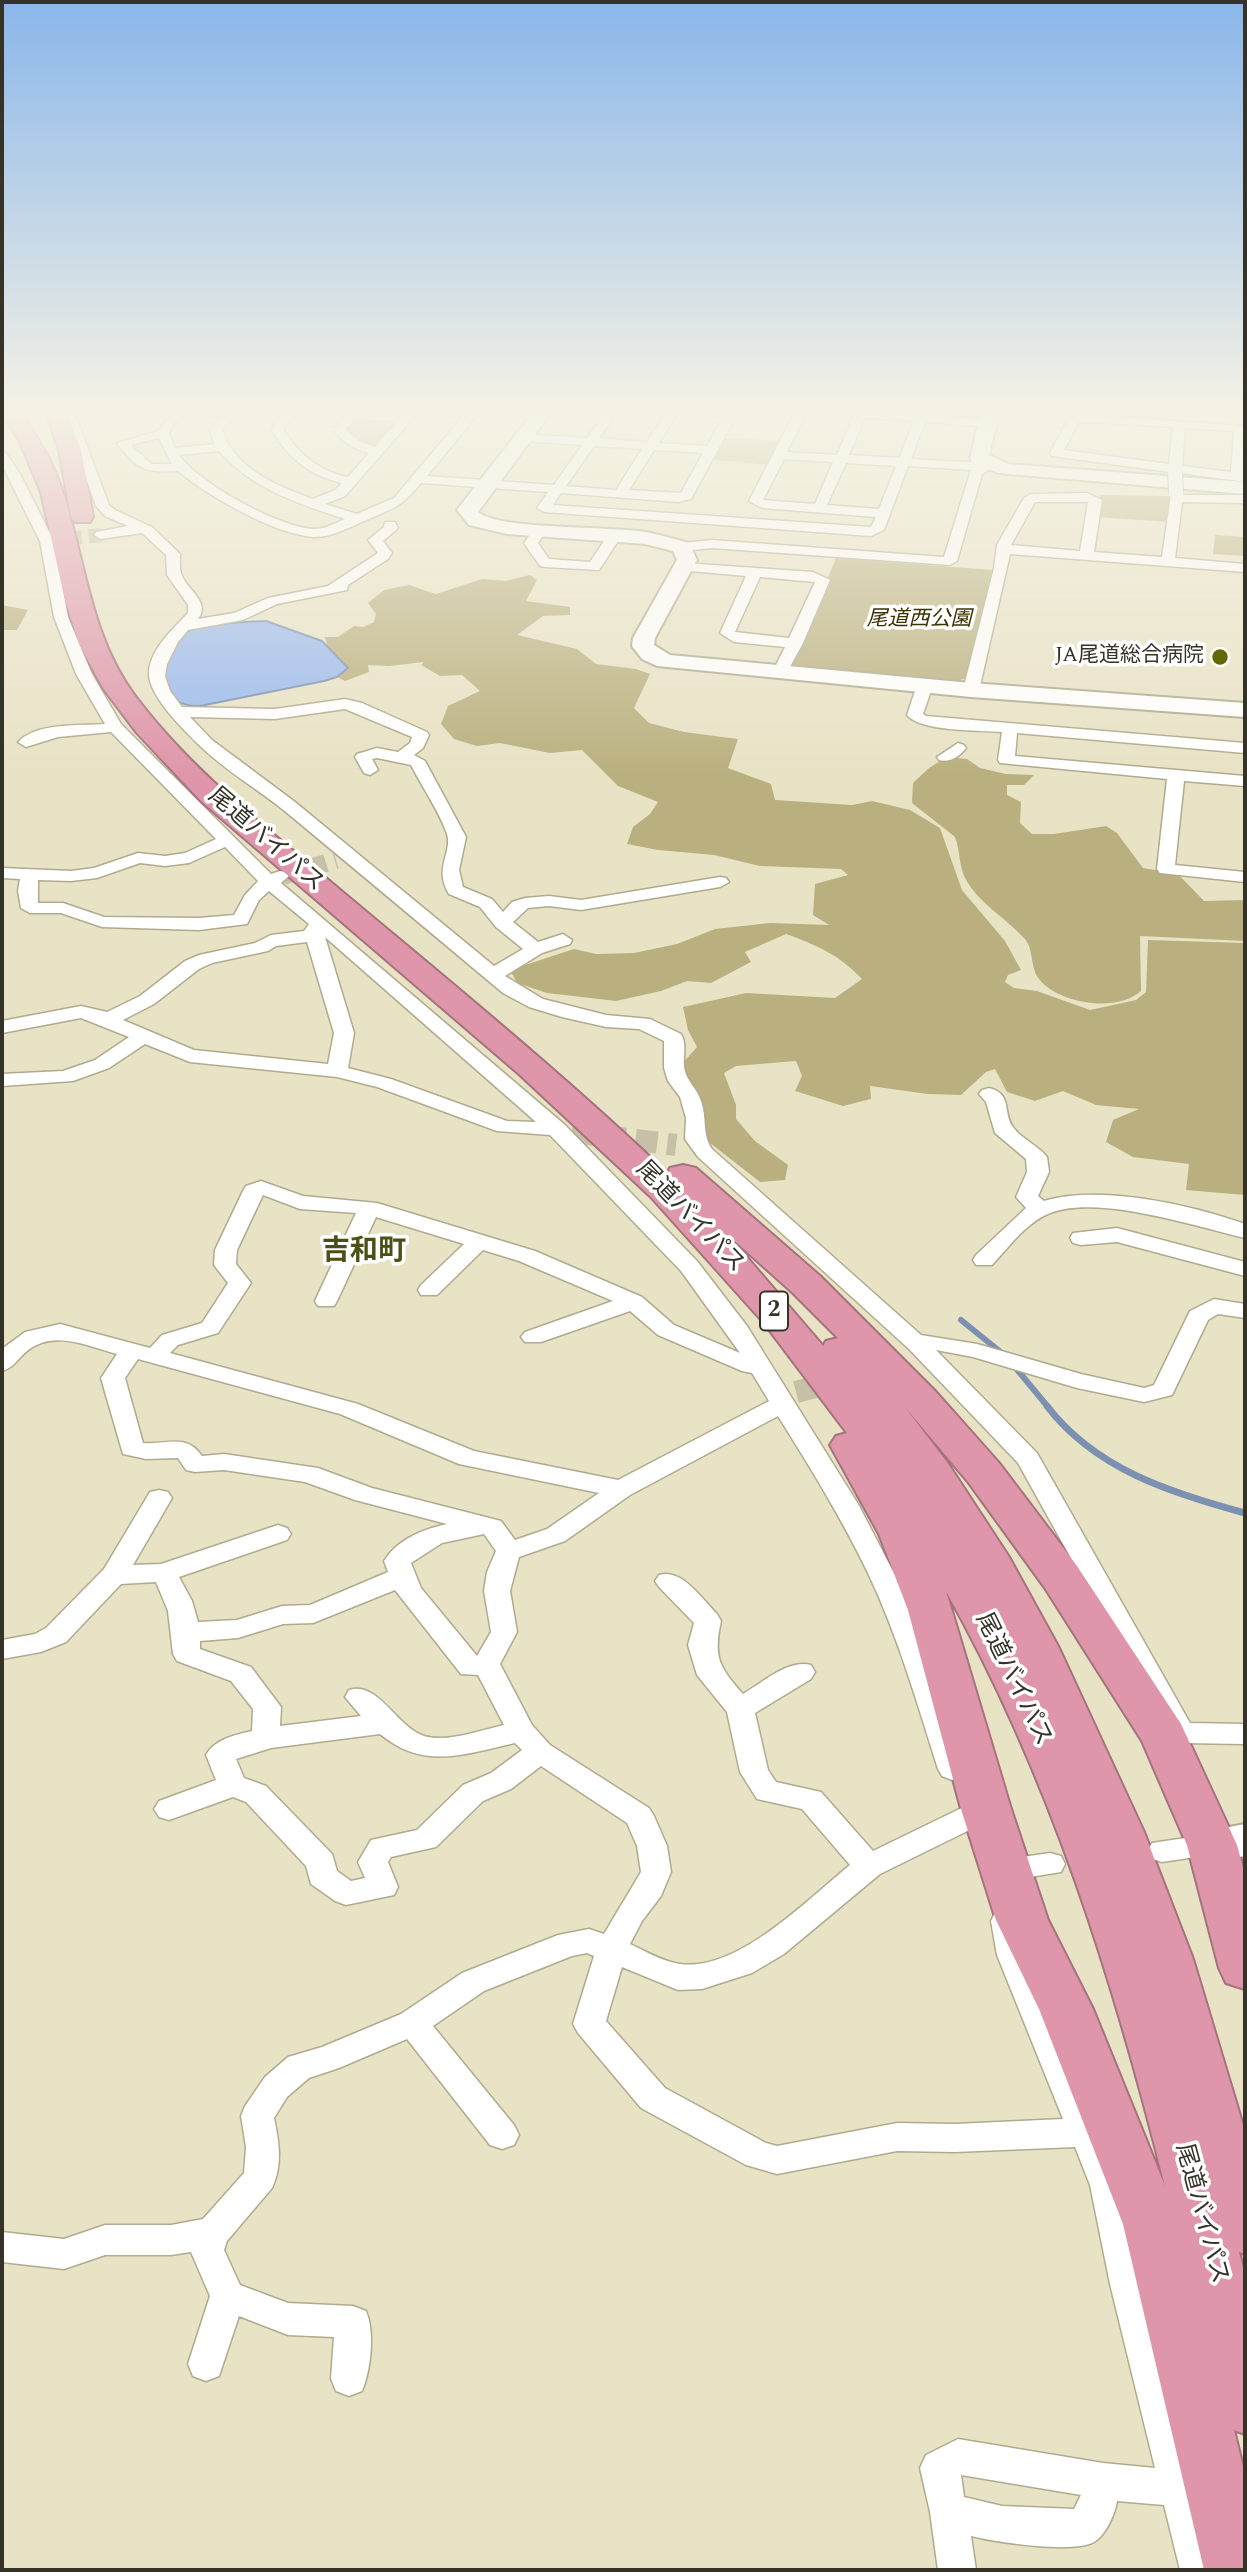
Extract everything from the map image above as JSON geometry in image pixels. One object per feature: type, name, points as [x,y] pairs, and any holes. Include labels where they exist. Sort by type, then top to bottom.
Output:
[{"type":"highway","points":[[56,534],[66,555]]},
{"type":"highway","name":"尾道バイパス","points":[[63,534],[87,634],[100,662],[149,731],[185,771],[603,1132],[722,1248],[811,1356],[901,1479],[958,1573],[1010,1669],[1101,1882],[1159,2057],[1220,2288],[1245,2405]]},
{"type":"highway","name":"尾道バイパス","points":[[92,534],[106,633],[154,710],[183,743],[271,823],[589,1091],[681,1150],[746,1240],[846,1358],[932,1472],[987,1557],[1036,1648],[1119,1832],[1163,1946],[1245,2228]]},
{"type":"highway","points":[[681,1150],[806,1284],[922,1401],[975,1463],[1061,1577],[1129,1685],[1173,1734],[1228,1842],[1245,1968]]},
{"type":"highway","points":[[722,1248],[856,1452],[901,1534],[931,1610],[976,1814],[1028,1866],[1022,1920],[1066,2009],[1152,2224],[1237,2570]]},
{"type":"street","points":[[44,534],[61,617],[84,674],[115,727],[228,841],[274,879],[318,930],[563,1130],[689,1266],[787,1397],[882,1575],[976,1814],[869,1866],[773,1945],[741,1964],[702,1976],[678,1977],[589,1941],[569,1944],[472,1982],[412,2023],[328,2059],[299,2067],[276,2087],[257,2116],[263,2147],[260,2178],[213,2233],[207,2250],[228,2296],[206,2364]]},
{"type":"street","points":[[149,534],[173,554],[174,575],[195,605],[195,614],[171,640],[159,664],[157,676],[162,691],[177,712],[206,743],[343,859],[510,989],[536,1003],[606,1021],[643,1023],[674,1038],[674,1068],[678,1081],[690,1097],[696,1118],[681,1150],[705,1153],[1028,1459],[1173,1734],[1245,1734]]},
{"type":"street","points":[[185,626],[238,617],[273,601],[335,589],[383,556],[384,553],[375,540],[383,534]]},
{"type":"street","points":[[537,534],[531,543],[545,563],[594,567],[615,535]]},
{"type":"street","points":[[600,534],[662,541],[683,557],[755,572],[813,576],[823,580],[780,673]]},
{"type":"street","points":[[959,534],[950,561],[712,544],[683,557],[644,638],[643,646],[650,654],[683,665],[1245,710]]},
{"type":"street","points":[[971,690],[1004,545],[1010,534]]},
{"type":"street","points":[[1086,556],[1090,534]]},
{"type":"street","points":[[1168,562],[1171,534]]},
{"type":"street","points":[[1004,549],[1245,568]]},
{"type":"street","points":[[755,572],[727,633],[734,638],[796,642]]},
{"type":"street","points":[[925,685],[915,715],[922,720],[1245,748]]},
{"type":"street","points":[[177,712],[275,714],[345,704],[356,706],[421,736],[416,745],[403,756]]},
{"type":"street","points":[[26,742],[33,738],[76,730],[115,727]]},
{"type":"street","points":[[1010,727],[1006,760],[1245,781]]},
{"type":"street","points":[[370,769],[363,757],[377,753],[403,756],[416,761],[457,837],[450,870],[455,890],[486,903],[502,923],[535,949]]},
{"type":"street","points":[[1176,775],[1166,869],[1245,877]]},
{"type":"street","points":[[2,873],[71,876],[97,873],[138,859],[165,861],[189,858],[228,841]]},
{"type":"street","points":[[30,874],[27,891],[30,908],[63,908],[103,922],[199,924],[241,919],[248,898],[274,879]]},
{"type":"street","points":[[502,923],[517,906],[524,903],[549,901],[581,905],[720,882]]},
{"type":"street","points":[[107,1020],[147,1000],[192,965],[206,959],[261,947],[271,941],[318,930]]},
{"type":"street","points":[[318,930],[344,1033],[337,1071]]},
{"type":"street","points":[[493,975],[535,949],[563,940]]},
{"type":"street","points":[[2,1027],[80,1012],[107,1020],[190,1056],[337,1071],[384,1083],[504,1127],[563,1130]]},
{"type":"street","points":[[2,1080],[66,1076],[102,1063],[142,1037]]},
{"type":"street","points":[[989,1094],[996,1099],[1002,1129],[1036,1157],[1038,1172],[1027,1197],[1040,1209]]},
{"type":"street","points":[[509,1551],[492,1527],[364,1494],[309,1474],[224,1462],[195,1464],[185,1450],[172,1448],[147,1454],[132,1448],[113,1378],[118,1367],[170,1340],[210,1328],[240,1283],[225,1265],[226,1250],[254,1191],[261,1187],[300,1202],[369,1208],[481,1240],[527,1256],[634,1302],[666,1330],[750,1366],[760,1363]]},
{"type":"street","points":[[984,1260],[1040,1209],[1068,1203],[1135,1205],[1245,1231]]},
{"type":"street","points":[[326,1301],[369,1208]]},
{"type":"street","points":[[1081,1238],[1117,1235],[1245,1269]]},
{"type":"street","points":[[429,1290],[481,1240]]},
{"type":"street","points":[[533,1337],[634,1302]]},
{"type":"street","points":[[918,1354],[926,1340],[977,1351],[1077,1381],[1144,1395],[1164,1390],[1198,1316],[1214,1306],[1245,1311]]},
{"type":"street","points":[[2,1364],[16,1345],[38,1334],[60,1331],[349,1409],[468,1458],[621,1489]]},
{"type":"street","points":[[492,1527],[447,1531],[414,1544],[397,1561],[410,1591],[471,1667],[486,1664],[504,1632],[496,1601],[498,1572],[509,1551],[556,1535],[621,1489],[787,1397]]},
{"type":"street","points":[[2,1649],[41,1643],[56,1635],[114,1575],[159,1498]]},
{"type":"street","points":[[114,1575],[163,1573],[278,1534]]},
{"type":"street","points":[[163,1573],[174,1586],[187,1632],[187,1654],[241,1674],[267,1707],[266,1739]]},
{"type":"street","points":[[187,1632],[238,1629],[282,1615],[313,1614],[403,1576]]},
{"type":"street","points":[[668,1581],[709,1620],[702,1645],[711,1675],[740,1709],[754,1772],[767,1791],[811,1800],[869,1866]]},
{"type":"street","points":[[486,1664],[531,1741],[639,1816],[652,1846],[656,1872],[650,1888],[631,1913],[611,1951],[589,2024],[653,2098],[758,2155],[777,2160],[897,2137],[955,2138],[1085,2132]]},
{"type":"street","points":[[740,1709],[801,1672]]},
{"type":"street","points":[[359,1697],[385,1723],[414,1744],[432,1749],[531,1741]]},
{"type":"street","points":[[233,1785],[220,1755],[226,1748],[266,1739],[385,1723]]},
{"type":"street","points":[[169,1809],[233,1785],[256,1794],[321,1862],[322,1876],[346,1894],[383,1887],[373,1862],[381,1848],[426,1839],[473,1793],[500,1781],[531,1741]]},
{"type":"street","points":[[1161,1851],[1228,1842]]},
{"type":"street","points":[[1028,1866],[1006,1922],[1012,1955],[1107,2185],[1127,2284],[1199,2570]]},
{"type":"street","points":[[412,2023],[502,2135]]},
{"type":"street","points":[[2,2247],[65,2254],[105,2240],[171,2240],[213,2233]]},
{"type":"street","points":[[228,2296],[288,2319],[353,2322],[349,2379]]},
{"type":"street","points":[[957,2570],[949,2512],[939,2468],[958,2457],[1103,2481],[1178,2489]]},
{"type":"street","points":[[949,2512],[1002,2525],[1083,2528],[1097,2508],[1103,2481]]},
{"type":"green space","points":[[1215,535],[1245,537],[1245,556],[1213,554]]},
{"type":"green space","name":"尾道西公園","points":[[836,558],[993,570],[966,678],[957,681],[792,665]]},
{"type":"green space","points":[[530,575],[537,580],[526,601],[570,607],[570,615],[543,616],[517,635],[577,649],[596,664],[636,669],[650,674],[634,708],[649,723],[684,732],[738,739],[728,768],[771,784],[775,800],[852,805],[872,801],[910,810],[940,828],[962,890],[1005,941],[1021,970],[1008,975],[1005,982],[1014,988],[1037,991],[1090,1010],[1136,1000],[1146,992],[1148,940],[1245,943],[1245,1195],[1186,1190],[1189,1164],[1133,1157],[1106,1142],[1113,1120],[1139,1109],[1096,1105],[1063,1091],[1035,1101],[1007,1092],[995,1069],[986,1072],[961,1095],[928,1094],[870,1086],[871,1099],[843,1106],[795,1091],[802,1076],[796,1061],[736,1066],[724,1073],[736,1105],[736,1119],[755,1141],[788,1165],[785,1180],[760,1182],[701,1136],[698,1095],[685,1083],[681,1065],[697,1047],[688,1030],[683,1007],[746,993],[835,998],[862,979],[845,963],[786,934],[745,952],[751,962],[711,983],[687,981],[661,991],[616,1001],[547,993],[517,983],[510,970],[574,949],[596,954],[634,953],[677,944],[715,929],[770,923],[829,925],[813,915],[815,884],[848,875],[841,869],[760,866],[714,855],[627,844],[633,827],[650,814],[658,802],[618,786],[582,750],[550,753],[500,743],[477,746],[454,739],[441,724],[448,706],[480,691],[462,675],[440,676],[421,665],[424,662],[389,666],[368,665],[369,672],[345,681],[337,677],[347,668],[329,651],[325,637],[338,637],[354,626],[363,627],[374,622],[376,614],[368,603],[384,590],[409,585],[436,594],[482,579],[505,581]]},
{"type":"green space","points":[[2,605],[28,610],[17,630],[2,630]]},
{"type":"green space","points":[[947,757],[967,759],[980,768],[1006,774],[1034,775],[1024,785],[1007,785],[1007,795],[1021,802],[1020,823],[1032,834],[1054,834],[1106,826],[1117,833],[1143,868],[1178,874],[1204,901],[1245,900],[1245,941],[1140,936],[1141,991],[1118,1002],[1088,1003],[1060,995],[1048,988],[1036,975],[1030,948],[1025,939],[985,903],[965,878],[955,837],[912,803],[913,783],[929,768]]},
{"type":"water","points":[[266,621],[322,641],[348,668],[337,677],[324,681],[200,706],[186,705],[175,700],[168,692],[164,682],[164,670],[172,647],[180,636],[196,628]]},
{"type":"waterway","points":[[961,1320],[1003,1354]]},
{"type":"waterway","points":[[1015,1367],[1048,1407]]},
{"type":"waterway","points":[[1047,1406],[1066,1428],[1088,1446],[1136,1476],[1190,1497],[1245,1513]]},
{"type":"tunnel","points":[[47,541],[101,535]]},
{"type":"tunnel","points":[[283,876],[336,860]]},
{"type":"tunnel","points":[[572,1132],[676,1145]]},
{"type":"tunnel","points":[[796,1392],[841,1380]]},
{"type":"place","name":"JA尾道総合病院","points":[[1220,657]]},
{"type":"district","name":"吉和町","points":[[364,1254]]}]
